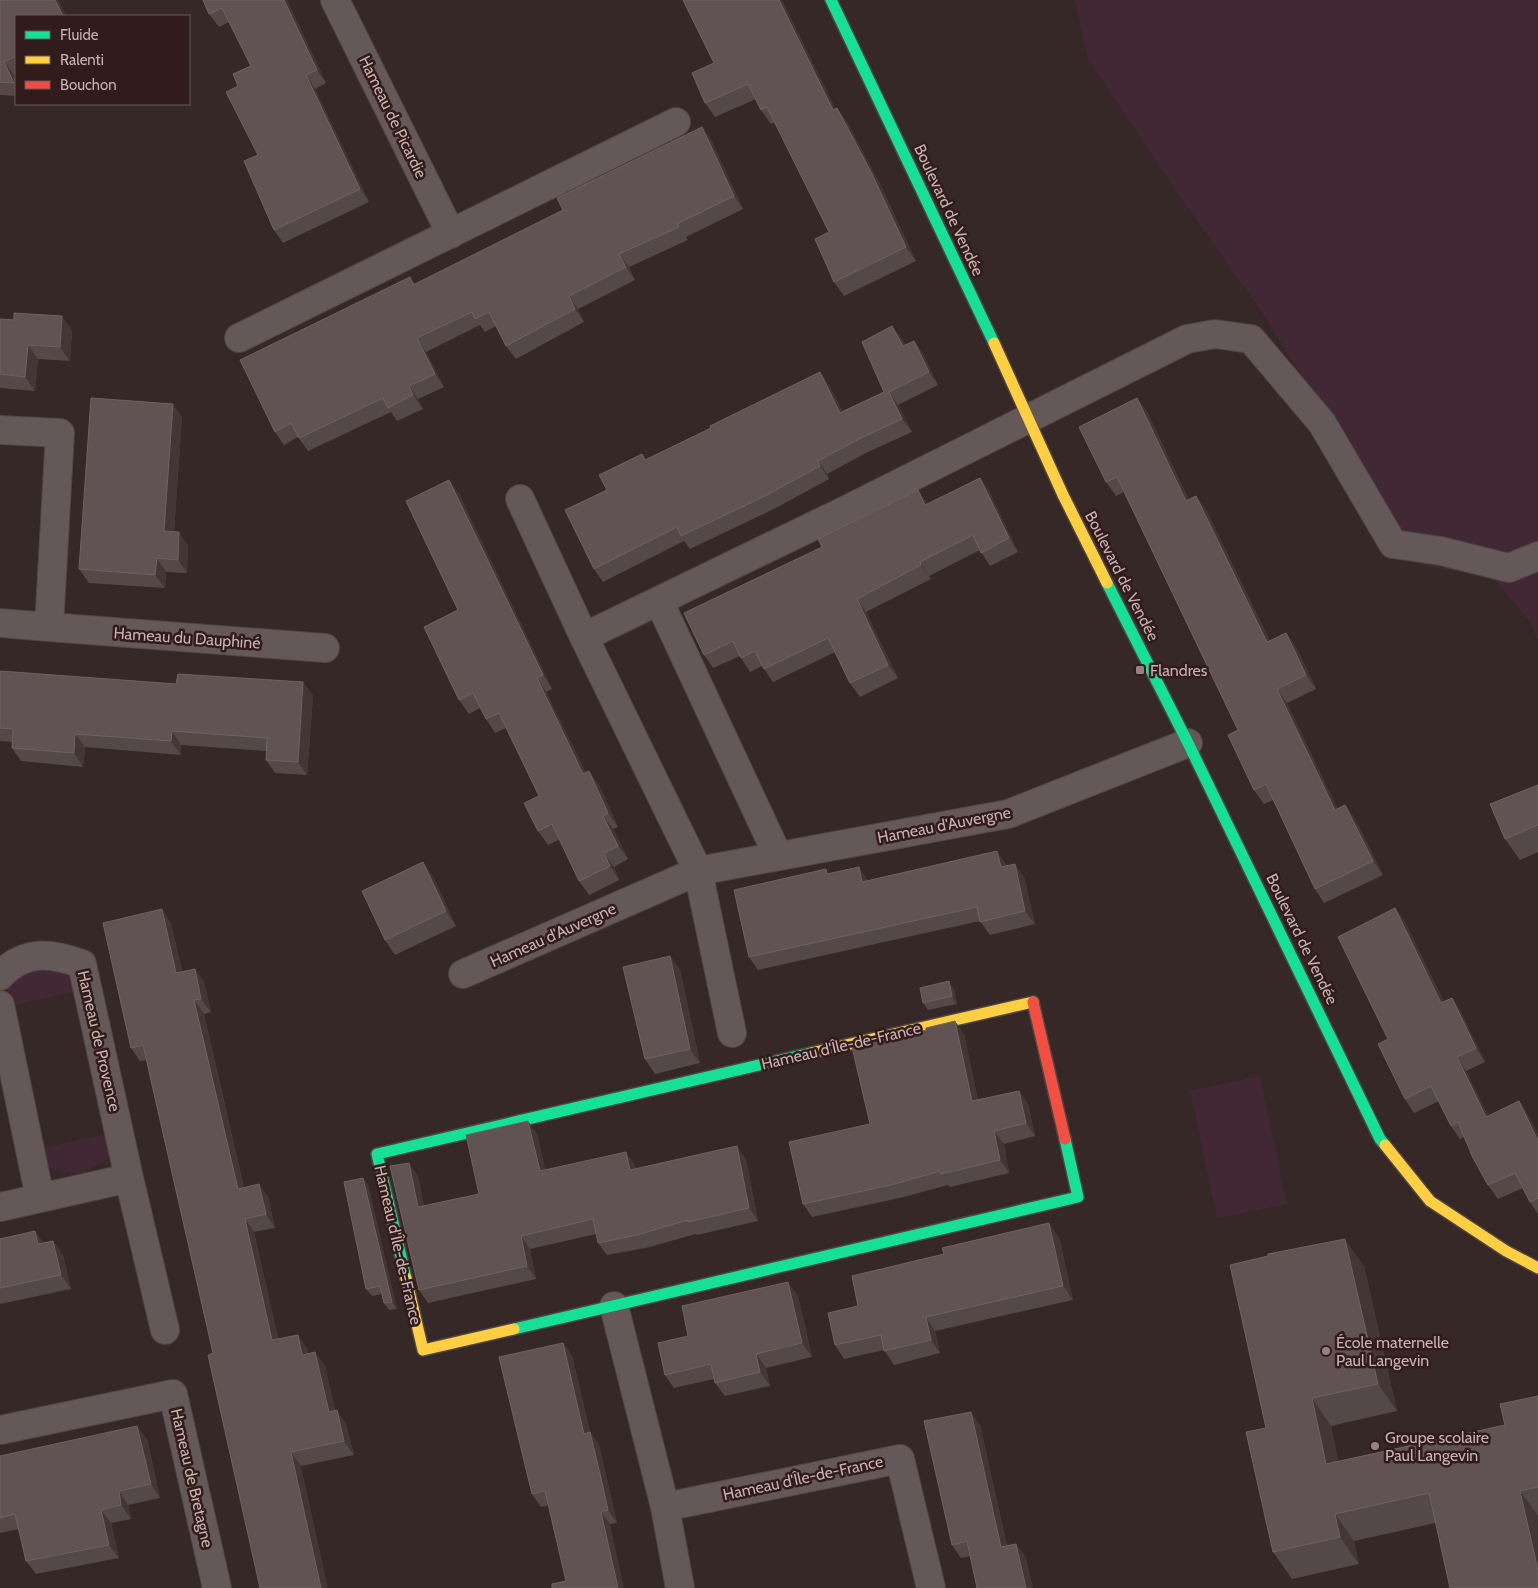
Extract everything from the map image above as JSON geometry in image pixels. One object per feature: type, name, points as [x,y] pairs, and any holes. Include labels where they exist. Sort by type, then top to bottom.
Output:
[{"type":"street","name":"Hameau de Picardie","points":[[335,0],[451,234]]},
{"type":"street","name":"Boulevard de Vendée","points":[[831,0],[1028,418],[1062,495],[1188,742],[1380,1139],[1430,1201],[1506,1251],[1538,1268]]},
{"type":"street","points":[[239,338],[676,122]]},
{"type":"street","points":[[584,637],[842,512],[1187,339],[1215,334],[1251,339],[1322,423],[1393,544],[1441,551],[1509,568],[1538,556]]},
{"type":"street","points":[[0,430],[60,433],[49,627]]},
{"type":"street","points":[[520,499],[584,637],[698,871],[732,1034]]},
{"type":"street","points":[[659,602],[778,856]]},
{"type":"street","name":"Hameau du Dauphiné","points":[[0,623],[325,648]]},
{"type":"street","name":"Hameau d'Auvergne","points":[[463,974],[698,871],[1008,814],[1188,742]]},
{"type":"street","name":"Hameau de Provence","points":[[0,976],[8,966],[33,955],[60,956],[82,964],[165,1330]]},
{"type":"street","name":"Hameau d'Île-de-France","points":[[1033,1002],[1078,1197],[614,1306],[423,1350],[377,1154],[1033,1002]]},
{"type":"street","points":[[0,1005],[40,1198]]},
{"type":"street","points":[[0,1207],[129,1178]]},
{"type":"street","points":[[614,1306],[665,1507],[680,1588]]},
{"type":"street","name":"Hameau de Bretagne","points":[[0,1430],[174,1394],[217,1588]]},
{"type":"street","name":"Hameau d'Île-de-France","points":[[665,1507],[900,1459],[931,1588]]},
{"type":"shaded area","points":[[1075,0],[1538,0],[1538,640],[1529,621],[1494,578],[1422,565],[1261,311],[1184,202],[1088,59]]},
{"type":"shaded area","points":[[37,967],[65,970],[87,989],[1,1008],[10,983]]},
{"type":"shaded area","points":[[1260,1076],[1287,1204],[1217,1218],[1190,1091]]},
{"type":"shaded area","points":[[119,1131],[116,1145],[106,1160],[84,1173],[65,1172],[42,1165],[30,1151]]},
{"type":"building","points":[[0,0],[55,0],[62,15],[15,15],[15,56],[4,62],[14,83],[0,82]]},
{"type":"building","points":[[203,0],[284,0],[317,70],[306,75],[360,189],[274,230],[244,161],[258,155],[226,92],[238,86],[233,74],[251,66],[222,8],[209,14]]},
{"type":"building","points":[[683,0],[779,0],[833,110],[837,108],[872,174],[906,247],[834,282],[815,239],[829,232],[767,107],[761,110],[748,84],[705,103],[692,73],[714,63]]},
{"type":"building","points":[[702,127],[734,196],[677,224],[679,227],[619,254],[626,267],[569,296],[575,309],[506,346],[489,312],[475,319],[472,312],[417,338],[435,374],[409,386],[413,395],[388,408],[383,398],[299,438],[291,423],[275,432],[240,360],[410,277],[413,285],[563,210],[557,198]]},
{"type":"building","points":[[14,313],[62,316],[60,347],[28,345],[25,377],[0,374],[0,319],[14,320]]},
{"type":"building","points":[[892,326],[903,346],[914,341],[929,372],[889,392],[902,419],[818,461],[820,466],[765,496],[681,536],[677,527],[594,569],[565,510],[607,490],[599,475],[642,454],[645,460],[820,372],[840,413],[884,392],[862,342]]},
{"type":"building","points":[[91,398],[173,404],[164,531],[179,532],[178,560],[157,558],[155,575],[79,569]]},
{"type":"building","points":[[1137,398],[1186,501],[1196,496],[1267,642],[1286,633],[1306,675],[1277,689],[1335,810],[1345,805],[1373,861],[1315,889],[1266,784],[1254,790],[1228,735],[1238,730],[1117,477],[1106,482],[1079,427]]},
{"type":"building","points":[[980,478],[1009,538],[981,553],[973,535],[920,562],[921,565],[857,599],[888,665],[850,683],[828,638],[764,669],[755,651],[741,658],[733,641],[704,655],[684,613],[822,547],[818,539],[918,490],[925,505]]},
{"type":"building","points":[[449,480],[543,675],[537,678],[583,774],[589,771],[608,813],[603,816],[618,846],[604,853],[610,866],[579,881],[552,824],[538,831],[524,803],[539,796],[499,713],[486,719],[473,693],[459,700],[424,627],[458,610],[406,501]]},
{"type":"building","points":[[0,671],[176,684],[178,674],[303,682],[298,762],[266,760],[267,738],[172,731],[171,741],[75,734],[74,753],[12,748],[13,729],[0,728]]},
{"type":"building","points":[[1538,785],[1538,825],[1505,839],[1490,804]]},
{"type":"building","points":[[997,851],[1001,867],[1015,864],[1025,911],[980,922],[977,907],[749,957],[734,890],[826,869],[827,874],[859,867],[862,882]]},
{"type":"building","points":[[423,862],[446,911],[385,940],[362,891]]},
{"type":"building","points":[[1395,908],[1441,1003],[1452,998],[1476,1048],[1457,1057],[1486,1117],[1519,1101],[1538,1141],[1538,1198],[1530,1202],[1515,1173],[1488,1185],[1473,1158],[1458,1122],[1451,1126],[1431,1086],[1405,1099],[1378,1044],[1388,1039],[1338,937]]},
{"type":"building","points":[[162,909],[176,973],[195,969],[201,999],[194,1000],[238,1189],[259,1184],[266,1214],[245,1219],[272,1340],[298,1335],[302,1355],[315,1352],[329,1412],[337,1410],[344,1441],[291,1452],[321,1588],[260,1588],[208,1355],[213,1353],[143,1045],[131,1048],[103,923]]},
{"type":"building","points":[[670,956],[690,1049],[645,1059],[623,967]]},
{"type":"building","points":[[949,981],[952,996],[923,1003],[920,988]]},
{"type":"building","points":[[955,1021],[972,1101],[1019,1091],[1026,1123],[994,1131],[1000,1160],[941,1174],[940,1171],[895,1184],[803,1204],[789,1142],[870,1124],[852,1047],[926,1030],[926,1028]]},
{"type":"building","points":[[528,1121],[540,1171],[626,1152],[630,1170],[737,1146],[749,1208],[688,1222],[688,1220],[637,1235],[598,1243],[593,1219],[521,1236],[527,1266],[419,1290],[390,1166],[409,1163],[418,1207],[479,1194],[466,1135]]},
{"type":"building","points":[[363,1178],[392,1302],[384,1303],[380,1286],[366,1289],[344,1182]]},
{"type":"building","points":[[1049,1223],[1063,1286],[926,1317],[931,1340],[884,1351],[881,1335],[835,1345],[828,1313],[858,1306],[852,1276],[944,1254],[942,1248]]},
{"type":"building","points":[[35,1231],[38,1244],[53,1241],[61,1275],[0,1288],[0,1239]]},
{"type":"building","points":[[1345,1239],[1378,1384],[1312,1398],[1326,1464],[1505,1425],[1500,1404],[1538,1396],[1538,1487],[1520,1491],[1538,1570],[1538,1588],[1450,1588],[1429,1493],[1335,1514],[1340,1537],[1273,1552],[1246,1432],[1266,1428],[1230,1265],[1268,1256],[1268,1254]]},
{"type":"building","points":[[788,1282],[802,1343],[756,1354],[760,1372],[715,1383],[711,1364],[665,1375],[658,1343],[688,1336],[682,1306]]},
{"type":"building","points":[[563,1343],[584,1434],[590,1432],[601,1478],[608,1510],[601,1512],[618,1588],[552,1588],[552,1584],[566,1581],[545,1491],[532,1494],[499,1357]]},
{"type":"building","points":[[971,1412],[1001,1547],[1016,1544],[1026,1588],[977,1588],[967,1541],[952,1545],[924,1421]]},
{"type":"building","points":[[137,1426],[151,1484],[119,1491],[121,1505],[101,1510],[109,1545],[26,1561],[15,1514],[0,1518],[0,1456]]},
{"type":"traffic: fast","points":[[831,0],[994,343]]},
{"type":"traffic: fast","points":[[1107,583],[1188,743],[1380,1139],[1385,1145]]},
{"type":"traffic: fast","points":[[406,1278],[377,1154],[811,1053]]},
{"type":"traffic: fast","points":[[514,1329],[1078,1197],[1065,1139]]},
{"type":"traffic: slow","points":[[994,343],[1063,495],[1107,583]]},
{"type":"traffic: slow","points":[[811,1053],[1033,1002]]},
{"type":"traffic: slow","points":[[1385,1145],[1430,1201],[1506,1251],[1538,1268]]},
{"type":"traffic: slow","points":[[406,1278],[423,1350],[514,1329]]},
{"type":"traffic: jam","points":[[1033,1002],[1065,1139]]},
{"type":"place","name":"Flandres","points":[[1140,670]]},
{"type":"place","name":"École maternelle Paul Langevin","points":[[1326,1351]]},
{"type":"place","name":"Groupe scolaire Paul Langevin","points":[[1375,1446]]}]
